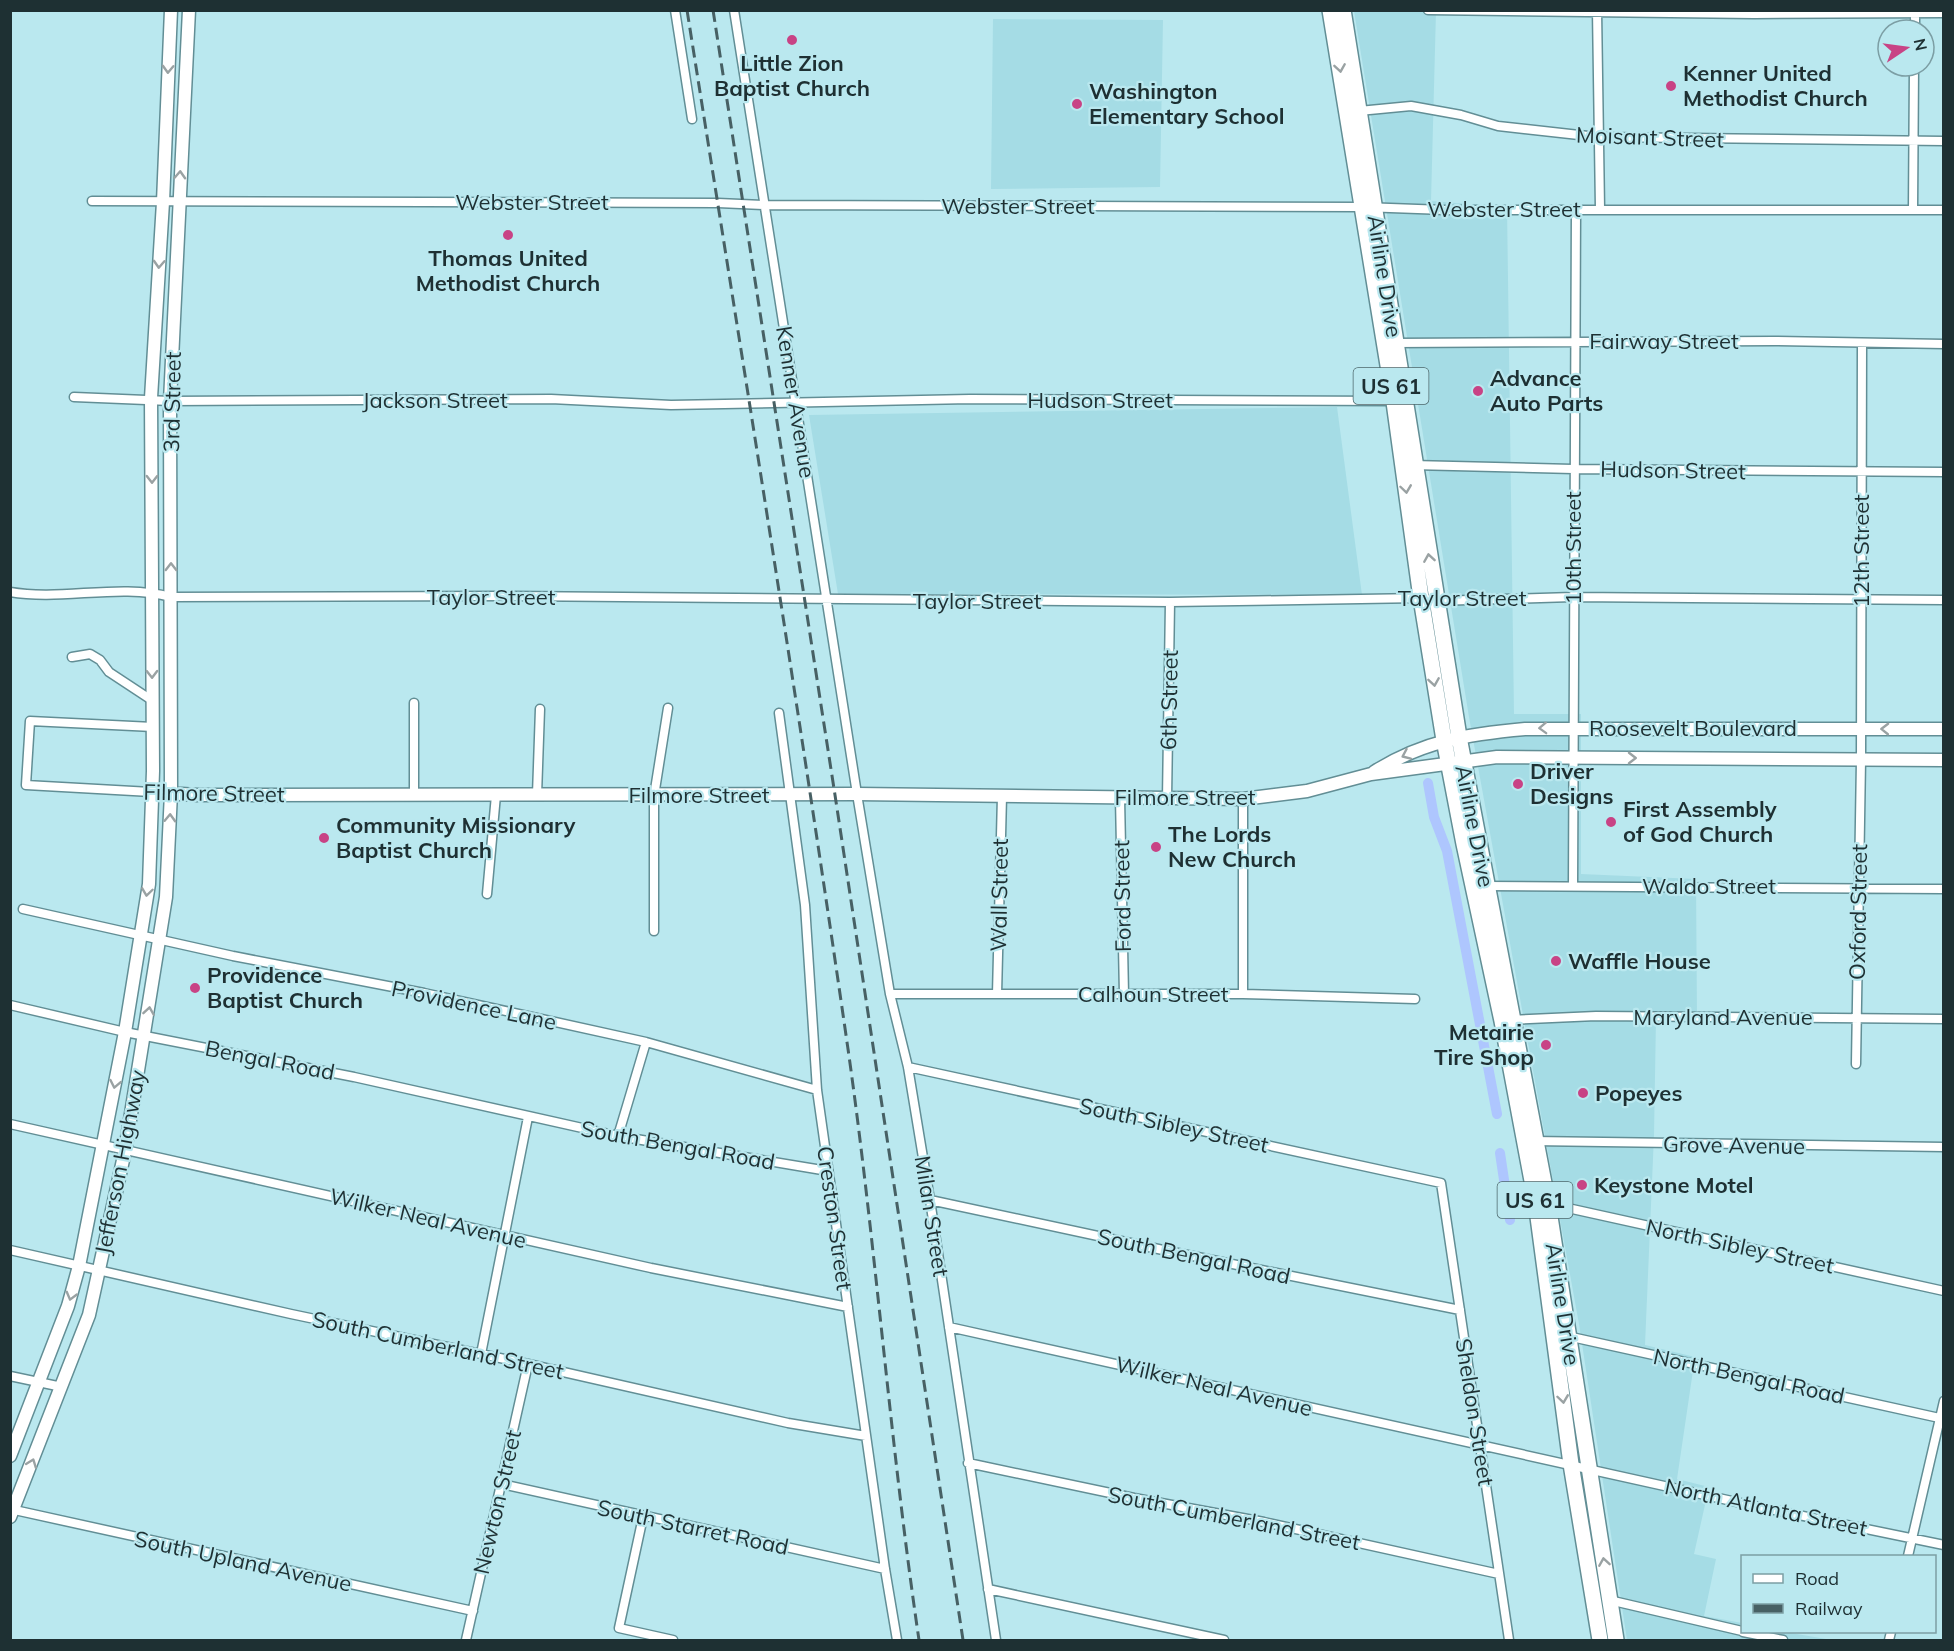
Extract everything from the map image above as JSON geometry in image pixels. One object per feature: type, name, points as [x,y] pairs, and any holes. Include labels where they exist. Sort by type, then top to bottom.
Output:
[{"type":"highway","name":"Airline Drive","points":[[1330,10],[1369,207],[1409,465],[1436,601],[1451,739]]},
{"type":"highway","name":"Airline Drive","points":[[1343,10],[1359,111],[1369,207]]},
{"type":"highway","name":"Airline Drive","points":[[1409,465],[1420,598],[1456,762],[1542,1203],[1561,1337],[1571,1464],[1600,1641]]},
{"type":"highway","name":"Airline Drive","points":[[1561,1337],[1589,1468],[1616,1641]]},
{"type":"main road","name":"3rd Street","points":[[152,792],[152,399],[171,10]]},
{"type":"main road","name":"3rd Street","points":[[171,793],[170,401],[189,10]]},
{"type":"main road","name":"Roosevelt Boulevard","points":[[1451,739],[1525,729],[1573,727],[1944,729]]},
{"type":"main road","name":"Filmore Street","points":[[1371,774],[1408,753],[1451,739]]},
{"type":"main road","name":"Roosevelt Boulevard","points":[[1456,762],[1497,757],[1944,760]]},
{"type":"main road","name":"Filmore Street","points":[[152,792],[197,795],[857,794],[1243,799],[1307,791],[1371,774],[1456,762]]},
{"type":"main road","name":"Jefferson Highway","points":[[10,1456],[68,1306],[79,1266],[125,1032],[149,884],[152,792]]},
{"type":"main road","name":"Jefferson Highway","points":[[11,1512],[88,1316],[99,1270],[125,1150],[160,940],[166,897],[171,793]]},
{"type":"street","points":[[675,10],[692,119]]},
{"type":"street","name":"Kenner Avenue","points":[[734,10],[857,794]]},
{"type":"street","points":[[1428,10],[1915,11],[1944,13]]},
{"type":"street","points":[[1597,12],[1600,209]]},
{"type":"street","points":[[1913,210],[1914,78]]},
{"type":"street","name":"Moisant Street","points":[[1359,111],[1411,106],[1461,115],[1498,126],[1598,138],[1944,141]]},
{"type":"street","name":"Webster Street","points":[[92,201],[1944,210]]},
{"type":"street","name":"10th Street","points":[[1572,886],[1576,210]]},
{"type":"street","name":"Fairway Street","points":[[1390,343],[1574,341],[1944,344]]},
{"type":"street","name":"12th Street","points":[[1861,760],[1863,343]]},
{"type":"street","name":"Jackson Street","points":[[74,397],[170,401],[550,399],[671,405],[796,403]]},
{"type":"street","name":"Hudson Street","points":[[796,403],[970,399],[1399,401]]},
{"type":"street","name":"Hudson Street","points":[[1409,465],[1573,469],[1944,472]]},
{"type":"street","name":"Taylor Street","points":[[10,592],[32,596],[152,591],[171,597],[510,596],[1170,602],[1420,598],[1436,601],[1573,597],[1944,600]]},
{"type":"street","name":"6th Street","points":[[1167,799],[1170,602]]},
{"type":"street","points":[[72,657],[90,654],[100,660],[109,672],[153,701]]},
{"type":"street","points":[[414,703],[414,795]]},
{"type":"street","points":[[654,932],[654,796],[668,708]]},
{"type":"street","points":[[537,795],[540,709]]},
{"type":"street","name":"Creston Street","points":[[779,713],[806,905],[817,1090],[897,1641]]},
{"type":"street","name":"Filmore Street","points":[[152,792],[26,785],[30,721],[153,727]]},
{"type":"street","name":"Oxford Street","points":[[1856,1064],[1861,760]]},
{"type":"street","name":"Milan Street","points":[[857,794],[890,994],[908,1067],[930,1200],[996,1641]]},
{"type":"street","points":[[487,894],[495,795]]},
{"type":"street","name":"Wall Street","points":[[996,994],[1002,796]]},
{"type":"street","name":"Ford Street","points":[[1120,798],[1124,995]]},
{"type":"street","points":[[1242,994],[1243,799]]},
{"type":"street","name":"Waldo Street","points":[[1480,887],[1944,889]]},
{"type":"street","name":"Providence Lane","points":[[23,909],[233,956],[424,993],[646,1042],[817,1090]]},
{"type":"street","name":"Calhoun Street","points":[[890,994],[1242,994],[1415,999]]},
{"type":"street","name":"Bengal Road","points":[[10,1005],[125,1032],[354,1077],[528,1117]]},
{"type":"street","name":"Maryland Avenue","points":[[1508,1020],[1596,1016],[1944,1019]]},
{"type":"street","points":[[618,1136],[646,1042]]},
{"type":"street","name":"South Sibley Street","points":[[908,1067],[1441,1183]]},
{"type":"street","points":[[481,1354],[528,1117]]},
{"type":"street","name":"South Bengal Road","points":[[528,1117],[618,1136],[828,1171]]},
{"type":"street","name":"Wilker Neal Avenue","points":[[10,1124],[651,1268],[848,1306]]},
{"type":"street","name":"Grove Avenue","points":[[1531,1141],[1944,1147]]},
{"type":"street","name":"Sheldon Street","points":[[1441,1183],[1509,1641]]},
{"type":"street","name":"South Bengal Road","points":[[930,1200],[1460,1310]]},
{"type":"street","name":"North Sibley Street","points":[[1542,1203],[1944,1291]]},
{"type":"street","name":"South Cumberland Street","points":[[10,1250],[788,1423],[866,1436]]},
{"type":"street","name":"Wilker Neal Avenue","points":[[949,1327],[1571,1464]]},
{"type":"street","name":"North Bengal Road","points":[[1561,1337],[1942,1419]]},
{"type":"street","name":"Newton Street","points":[[466,1641],[528,1364]]},
{"type":"street","points":[[10,1376],[62,1387]]},
{"type":"street","points":[[1908,1555],[1942,1419],[1944,1401]]},
{"type":"street","name":"South Cumberland Street","points":[[968,1463],[1134,1498],[1264,1522],[1499,1574]]},
{"type":"street","name":"North Atlanta Street","points":[[1571,1464],[1750,1505],[1944,1545]]},
{"type":"street","name":"South Starret Road","points":[[502,1485],[885,1569]]},
{"type":"street","name":"South Upland Avenue","points":[[11,1512],[473,1611]]},
{"type":"street","points":[[643,1517],[619,1628],[673,1641]]},
{"type":"street","points":[[988,1589],[1224,1641]]},
{"type":"street","points":[[1593,1602],[1610,1600],[1741,1631]]},
{"type":"street","points":[[1751,1633],[1783,1641]]},
{"type":"shaded area","points":[[1354,11],[1436,11],[1431,201],[1507,207],[1514,714],[1581,714],[1581,874],[1696,879],[1697,1018],[1656,1018],[1654,1135],[1645,1345],[1695,1357],[1677,1479],[1709,1487],[1694,1554],[1716,1559],[1704,1616],[1741,1623],[1741,1633],[1791,1633],[1832,1640],[1627,1640],[1579,1324],[1469,717]]},
{"type":"shaded area","name":"Washington Elementary School","points":[[993,19],[1163,20],[1160,187],[991,189]]},
{"type":"shaded area","points":[[1337,407],[1362,595],[838,594],[809,415]]},
{"type":"waterway","points":[[1428,783],[1434,817],[1447,851],[1497,1114]]},
{"type":"waterway","points":[[1500,1153],[1510,1220]]},
{"type":"railway","points":[[687,10],[790,659],[848,1049],[919,1640]]},
{"type":"railway","points":[[713,10],[963,1640]]},
{"type":"place","name":"Little Zion Baptist Church","points":[[792,40]]},
{"type":"place","name":"Kenner United Methodist Church","points":[[1671,86]]},
{"type":"place","name":"Washington Elementary School","points":[[1077,104]]},
{"type":"place","name":"Thomas United Methodist Church","points":[[508,235]]},
{"type":"place","name":"Advance Auto Parts","points":[[1478,391]]},
{"type":"place","name":"Driver Designs","points":[[1518,784]]},
{"type":"place","name":"First Assembly of God Church","points":[[1611,822]]},
{"type":"place","name":"Community Missionary Baptist Church","points":[[324,838]]},
{"type":"place","name":"The Lords New Church","points":[[1156,847]]},
{"type":"place","name":"Waffle House","points":[[1556,961]]},
{"type":"place","name":"Providence Baptist Church","points":[[195,988]]},
{"type":"place","name":"Metairie Tire Shop","points":[[1546,1045]]},
{"type":"place","name":"Popeyes","points":[[1583,1093]]},
{"type":"place","name":"Keystone Motel","points":[[1582,1185]]}]
